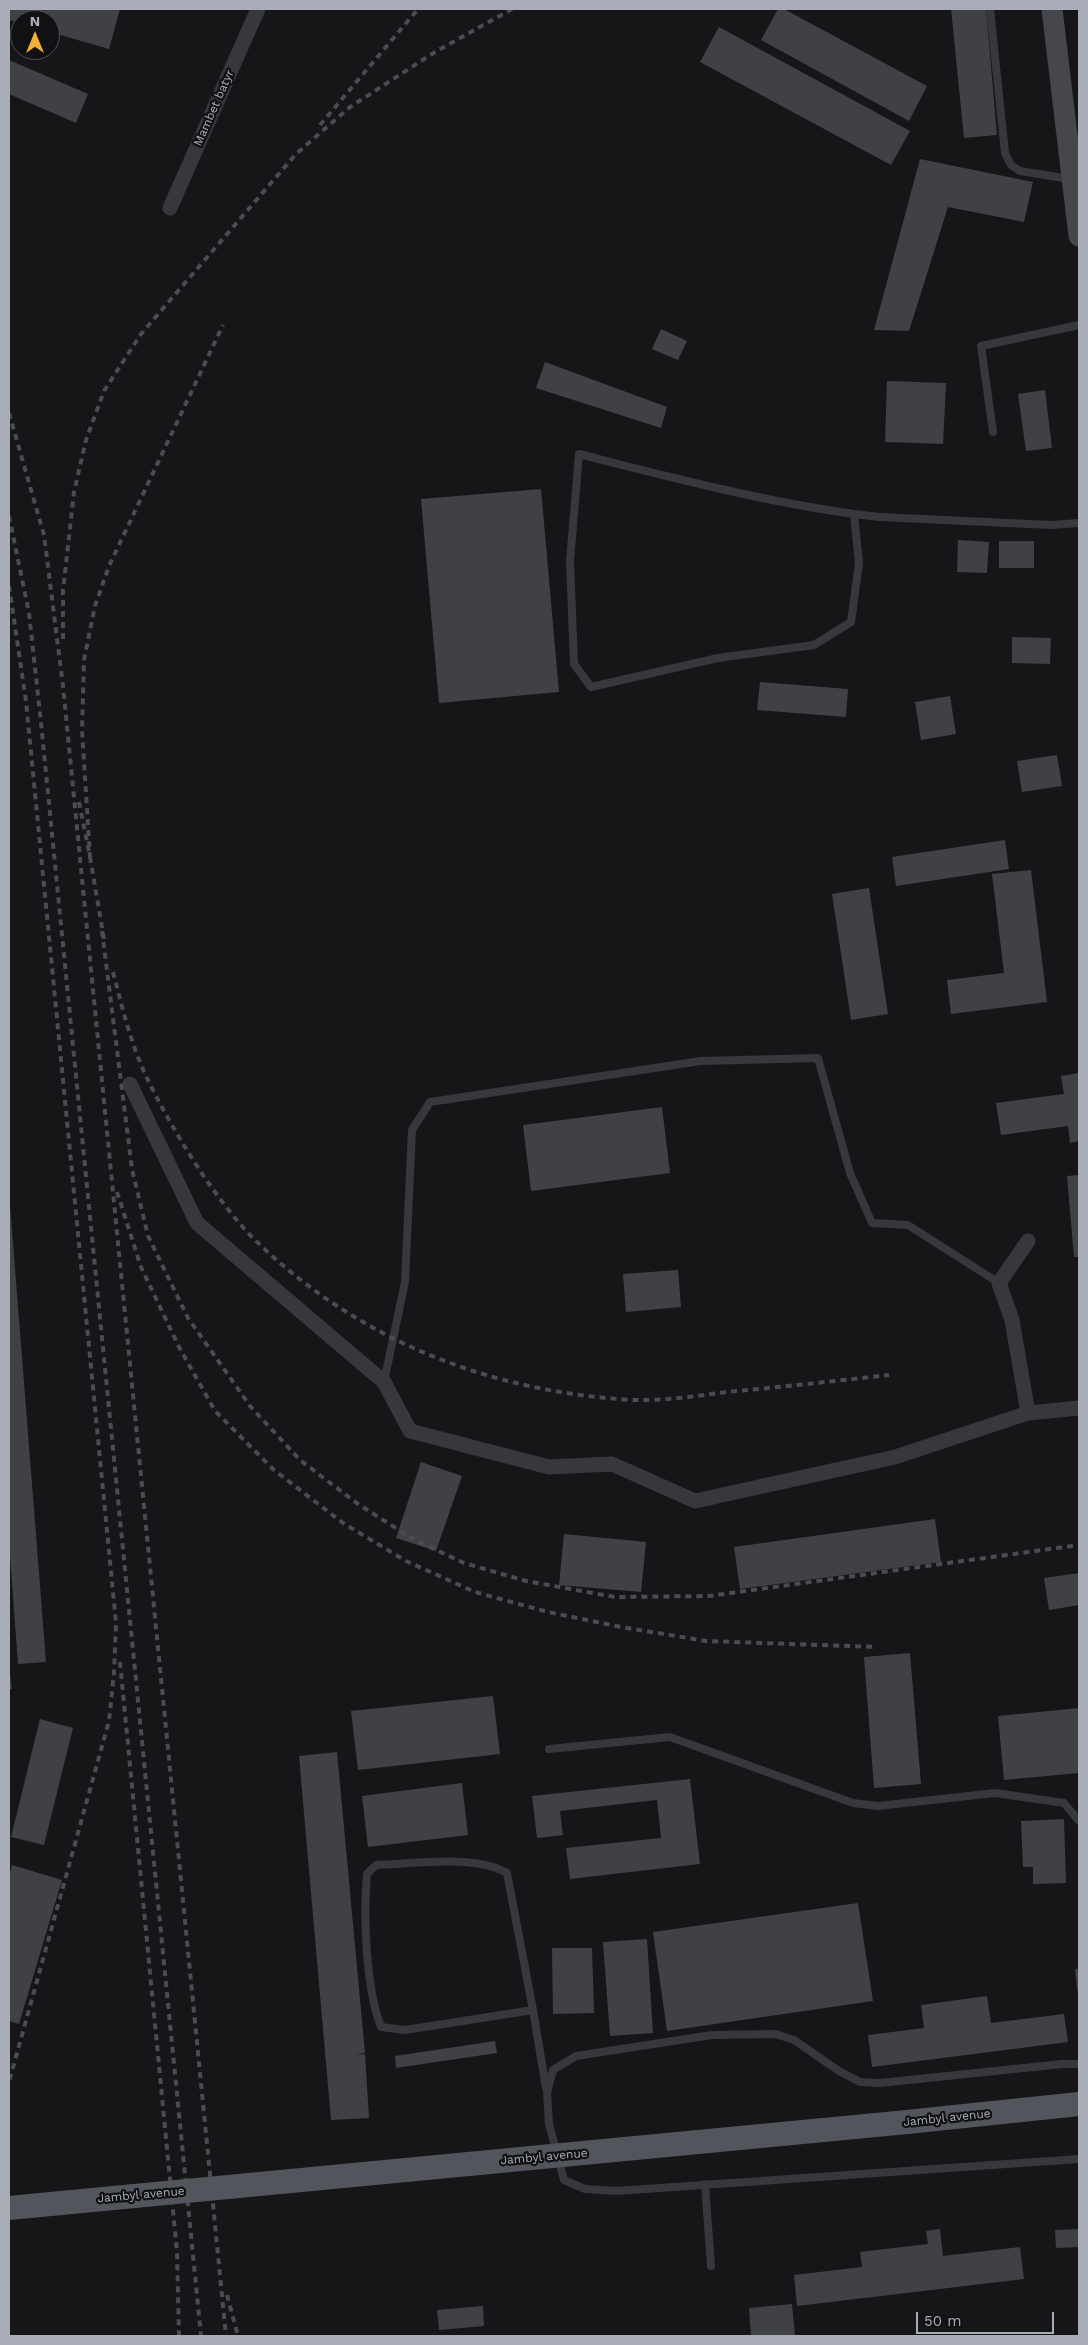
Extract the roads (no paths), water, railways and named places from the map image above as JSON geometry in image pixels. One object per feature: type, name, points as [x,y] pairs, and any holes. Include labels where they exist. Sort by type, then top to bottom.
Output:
[{"type":"main road","points":[[1052,9],[1079,236]]},
{"type":"main road","name":"Jambyl avenue","points":[[9,2208],[1079,2104]]},
{"type":"street","name":"Mambet batyr","points":[[170,208],[258,9]]},
{"type":"street","points":[[130,1084],[197,1223],[384,1382],[410,1431],[549,1467],[612,1464],[695,1501],[895,1457],[1028,1413],[1079,1408]]},
{"type":"street","points":[[1028,1241],[999,1283],[1012,1320],[1028,1413]]},
{"type":"lane","points":[[990,9],[1004,144],[1008,159],[1020,171],[1072,179]]},
{"type":"lane","points":[[993,432],[981,346],[1079,325]]},
{"type":"lane","points":[[854,514],[859,563],[851,622],[814,645],[718,658],[591,687],[574,664],[570,561],[579,454],[667,477],[854,514],[880,517],[1051,525],[1079,523]]},
{"type":"lane","points":[[384,1382],[406,1282],[412,1130],[430,1102],[489,1092],[701,1061],[818,1058],[850,1173],[872,1223],[908,1225],[999,1283]]},
{"type":"lane","points":[[549,1749],[670,1737],[853,1804],[878,1806],[995,1793],[1064,1803],[1079,1821]]},
{"type":"lane","points":[[534,2010],[405,2030],[381,2027],[375,2013],[366,1939],[365,1893],[367,1874],[376,1865],[457,1862],[495,1866],[507,1873],[534,2010],[549,2124],[564,2180],[585,2189],[616,2191],[1079,2159]]},
{"type":"lane","points":[[546,2093],[553,2070],[576,2056],[712,2035],[776,2034],[794,2040],[839,2072],[860,2082],[880,2083],[1062,2064],[1079,2064]]},
{"type":"lane","points":[[705,2184],[711,2266]]},
{"type":"railway","points":[[320,125],[418,9]]},
{"type":"railway","points":[[63,639],[63,591],[74,492],[86,440],[104,391],[141,334],[296,154],[350,107],[435,52],[512,9]]},
{"type":"railway","points":[[79,802],[90,857],[82,730],[84,660],[95,606],[109,566],[223,325]]},
{"type":"railway","points":[[9,413],[44,535],[63,686],[226,2336]]},
{"type":"railway","points":[[9,516],[29,613],[41,723],[201,2336]]},
{"type":"railway","points":[[9,586],[26,701],[116,1623],[114,1673],[109,1721],[9,2082]]},
{"type":"railway","points":[[90,857],[104,939]]},
{"type":"railway","points":[[102,931],[132,1169],[148,1236],[188,1318],[250,1406],[300,1460],[358,1504],[413,1539],[464,1563],[526,1581],[615,1597],[709,1596],[1079,1545]]},
{"type":"railway","points":[[113,972],[131,1038],[146,1076],[168,1118],[209,1184],[255,1240],[295,1276],[338,1306],[383,1333],[429,1355],[478,1372],[528,1386],[580,1395],[633,1400],[680,1398],[889,1375]]},
{"type":"railway","points":[[117,1192],[141,1267],[179,1347],[215,1411],[274,1470],[343,1523],[406,1561],[475,1592],[548,1612],[621,1627],[706,1641],[877,1647]]},
{"type":"railway","points":[[120,1662],[177,2252],[179,2336]]},
{"type":"railway","points":[[227,2295],[238,2336]]}]
